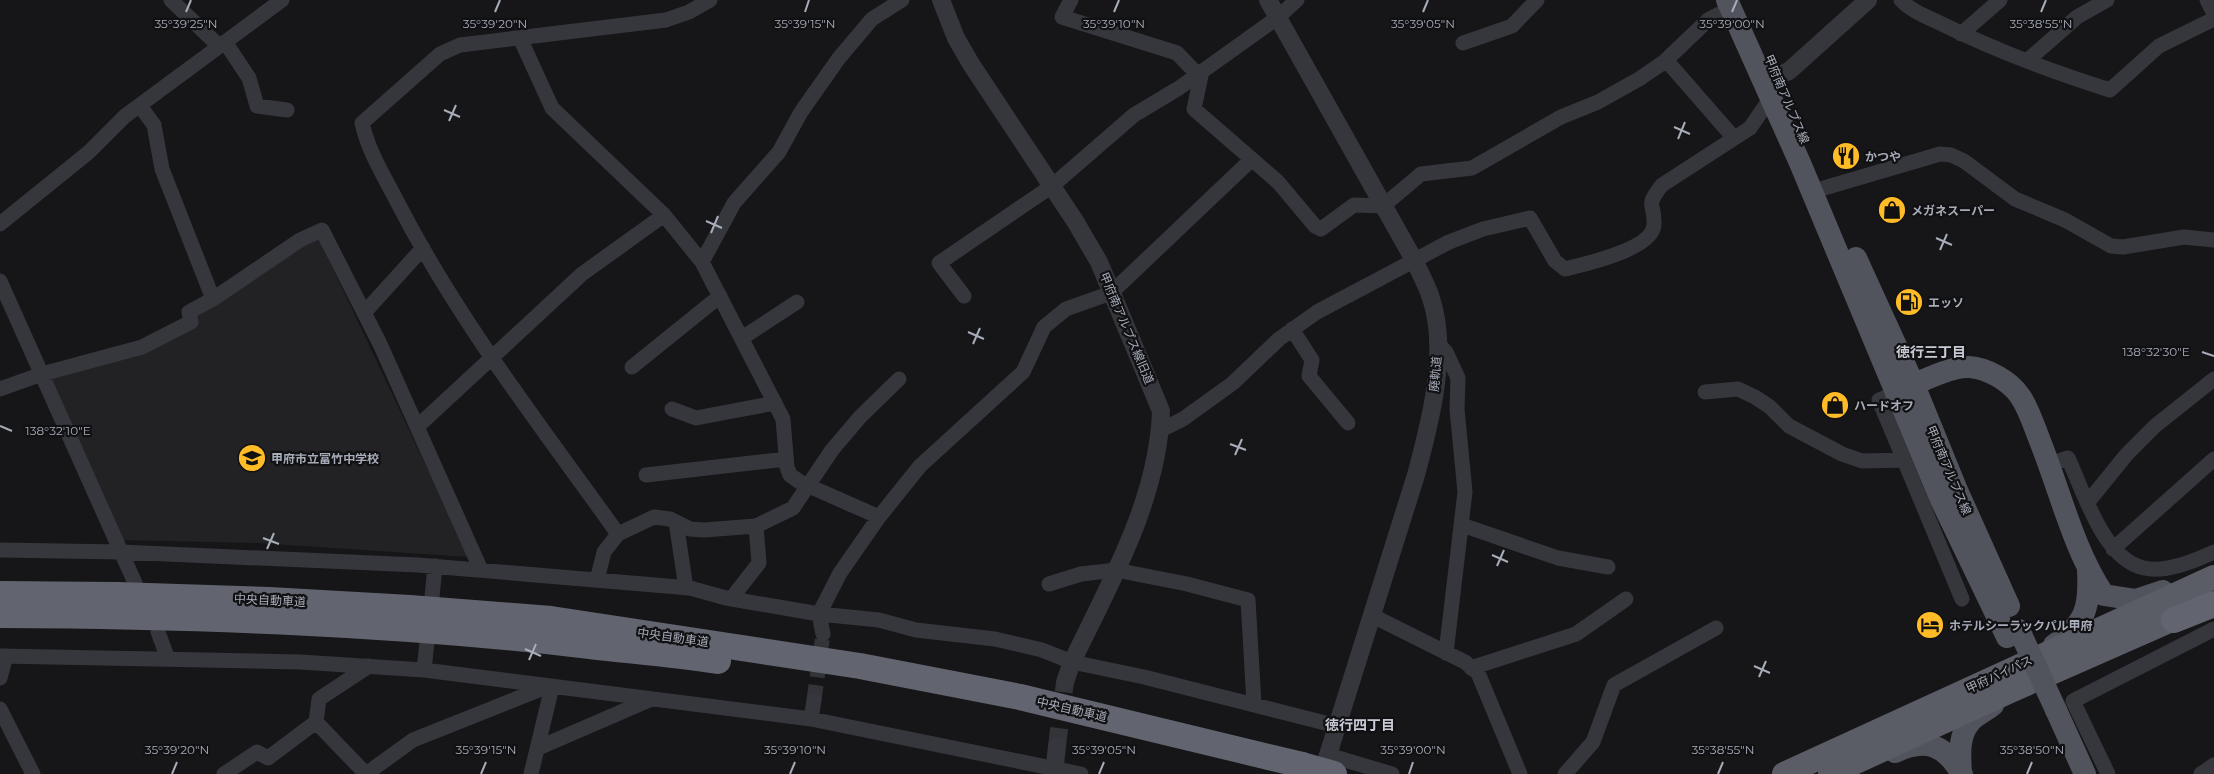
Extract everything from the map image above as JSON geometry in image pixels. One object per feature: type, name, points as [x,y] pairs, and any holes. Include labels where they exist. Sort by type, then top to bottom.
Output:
[{"type":"highway","name":"甲府バイパス","points":[[1784,774],[2039,656],[2212,565]]},
{"type":"highway","name":"中央自動車道","points":[[0,594],[269,600],[551,619],[860,666],[1020,696],[1312,769],[1331,764]]},
{"type":"highway","points":[[2174,620],[2214,603]]},
{"type":"highway","name":"中央自動車道","points":[[0,615],[265,620],[400,627],[703,659],[857,684],[1016,714],[1181,752],[1264,774]]},
{"type":"highway","name":"甲府バイパス","points":[[1830,774],[2008,692],[2174,620]]},
{"type":"main road","name":"甲府南アルプス線","points":[[1734,3],[1904,389],[1956,488],[2013,634],[2050,714],[2085,774]]},
{"type":"main road","name":"甲府南アルプス線","points":[[1771,85],[1824,188],[1904,389]]},
{"type":"main road","points":[[1904,389],[1967,367],[1982,370],[2004,380],[2020,395],[2049,464],[2088,570],[2104,594],[2122,599],[2136,600],[2179,585],[2212,565]]},
{"type":"main road","points":[[2039,656],[2071,633],[2081,622],[2089,591],[2088,570]]},
{"type":"main road","points":[[1962,773],[1960,750],[1963,734],[1970,722],[2008,692]]},
{"type":"main road","name":"甲府南アルプス線","points":[[2050,714],[2068,774]]},
{"type":"main road","points":[[1848,774],[1915,744],[1926,744],[1945,752],[1962,773]]},
{"type":"street","points":[[171,0],[222,44],[249,78],[257,106],[286,110]]},
{"type":"street","points":[[0,224],[89,152],[125,116],[282,0]]},
{"type":"street","points":[[618,534],[493,356],[422,248],[372,155],[362,123],[440,54],[460,45],[666,20],[689,12],[710,0]]},
{"type":"street","points":[[702,262],[734,202],[779,152],[801,112],[839,58],[872,19],[902,0]]},
{"type":"street","name":"甲府南アルプス線旧道","points":[[941,0],[956,38],[971,64],[1052,186],[1099,262],[1161,411],[1160,430],[1140,514],[1116,570],[1072,662],[1065,682]]},
{"type":"street","points":[[1071,0],[1062,17],[1178,53],[1199,72]]},
{"type":"street","name":"廃軌道","points":[[1268,0],[1414,260],[1431,299],[1437,342],[1434,392],[1428,429],[1374,616],[1337,726],[1331,764]]},
{"type":"street","points":[[964,296],[939,263],[1052,186],[1134,115],[1179,88],[1277,18],[1297,0]]},
{"type":"street","points":[[1463,43],[1512,26],[1537,0]]},
{"type":"street","points":[[1160,430],[1183,419],[1233,383],[1279,339],[1317,312],[1449,242],[1484,229],[1530,218],[1554,261],[1565,269],[1607,258],[1640,243],[1652,234],[1654,224],[1651,208],[1653,197],[1662,185],[1750,128],[1771,85],[1868,0]]},
{"type":"street","points":[[1901,0],[1919,13],[1961,34],[2027,61],[2110,90],[2159,46],[2214,20]]},
{"type":"street","points":[[1961,34],[2000,0]]},
{"type":"street","points":[[2027,61],[2077,17],[2107,0]]},
{"type":"street","points":[[2206,0],[2214,14]]},
{"type":"street","points":[[1199,72],[1194,109],[1278,182],[1315,226],[1321,230],[1354,206],[1383,206],[1421,174],[1472,168],[1561,117],[1598,102],[1630,84],[1666,60],[1708,20],[1734,3]]},
{"type":"street","points":[[520,38],[552,108],[664,215],[702,262],[783,419],[786,459],[790,475],[807,485],[879,517]]},
{"type":"street","points":[[1666,60],[1734,138]]},
{"type":"street","points":[[140,106],[154,125],[162,169],[212,299]]},
{"type":"street","points":[[1824,188],[1940,154],[1951,155],[1964,161],[2015,199],[2065,220],[2111,246],[2123,247],[2184,237],[2214,240]]},
{"type":"street","points":[[823,634],[819,614],[840,573],[879,517],[920,466],[1023,372],[1044,327],[1066,309],[1111,293],[1251,160]]},
{"type":"street","points":[[417,427],[582,274],[664,215]]},
{"type":"street","points":[[0,389],[42,374],[142,347],[191,322],[189,312],[212,299],[300,240],[315,231],[322,230],[364,313],[481,570]]},
{"type":"street","points":[[364,313],[422,248]]},
{"type":"street","points":[[0,282],[135,583]]},
{"type":"street","points":[[632,366],[720,296]]},
{"type":"street","points":[[742,338],[797,302]]},
{"type":"street","points":[[1292,329],[1312,360],[1309,376],[1348,423]]},
{"type":"street","points":[[1437,342],[1446,352],[1458,378],[1457,409],[1465,492],[1446,653]]},
{"type":"street","points":[[597,580],[604,552],[618,534],[654,517],[676,522],[690,529],[704,530],[756,526],[793,508],[807,485],[860,417],[899,378]]},
{"type":"street","points":[[2088,502],[2128,454],[2155,426],[2214,379]]},
{"type":"street","points":[[1705,392],[1738,389],[1770,407],[1789,426],[1842,454],[1862,461],[1904,460]]},
{"type":"street","points":[[1904,389],[1879,400],[1962,599]]},
{"type":"street","points":[[672,409],[696,418],[775,403]]},
{"type":"street","points":[[2049,464],[2068,458],[2100,529],[2112,549],[2143,568],[2159,568],[2181,564],[2212,565]]},
{"type":"street","points":[[646,475],[786,459]]},
{"type":"street","points":[[2112,549],[2214,459]]},
{"type":"street","points":[[676,522],[686,588]]},
{"type":"street","points":[[1462,525],[1558,558],[1608,567]]},
{"type":"street","points":[[731,599],[759,563],[756,526]]},
{"type":"street","points":[[0,550],[121,552],[435,566],[686,588],[731,599],[819,614],[878,620],[916,630],[995,639],[1042,650],[1072,662],[1144,677],[1337,726]]},
{"type":"street","points":[[432,597],[435,566]]},
{"type":"street","points":[[1050,584],[1081,574],[1116,570],[1186,584],[1248,600],[1254,704]]},
{"type":"street","points":[[1472,668],[1576,634],[1626,599]]},
{"type":"street","points":[[1374,616],[1465,662],[1478,673],[1520,774]]},
{"type":"street","points":[[1565,774],[1593,742],[1614,685],[1716,628]]},
{"type":"street","points":[[2108,774],[2073,701],[2214,629]]},
{"type":"street","points":[[158,632],[168,659]]},
{"type":"street","points":[[424,670],[427,642]]},
{"type":"street","points":[[0,678],[3,656],[300,662],[424,670],[811,719],[1054,771],[1082,774]]},
{"type":"street","points":[[224,774],[258,752],[268,758],[316,722],[319,699],[368,666]]},
{"type":"street","points":[[530,774],[538,748],[550,686]]},
{"type":"street","points":[[316,722],[366,774],[413,740],[550,686]]},
{"type":"street","points":[[538,748],[650,699]]},
{"type":"street","points":[[811,719],[814,700]]},
{"type":"street","points":[[0,710],[33,774]]},
{"type":"street","points":[[1054,771],[1057,746]]},
{"type":"street","points":[[1331,764],[1392,774]]},
{"type":"street","points":[[2201,774],[2214,765]]},
{"type":"shaded area","name":"甲府市立富竹中学校","points":[[318,237],[469,557],[258,543],[118,540],[46,375],[140,352],[197,327],[197,313]]},
{"type":"tunnel","points":[[814,700],[823,634]]},
{"type":"tunnel","points":[[1057,746],[1065,682]]},
{"type":"place","name":"かつや","points":[[1846,156]]},
{"type":"place","name":"メガネスーパー","points":[[1892,210]]},
{"type":"place","name":"エッソ","points":[[1909,302]]},
{"type":"place","name":"ハードオフ","points":[[1835,405]]},
{"type":"place","name":"甲府市立富竹中学校","points":[[252,458]]},
{"type":"place","name":"ホテルシーラックパル甲府","points":[[1930,625]]},
{"type":"district","name":"徳行三丁目","points":[[1931,352]]},
{"type":"district","name":"徳行四丁目","points":[[1360,725]]}]
